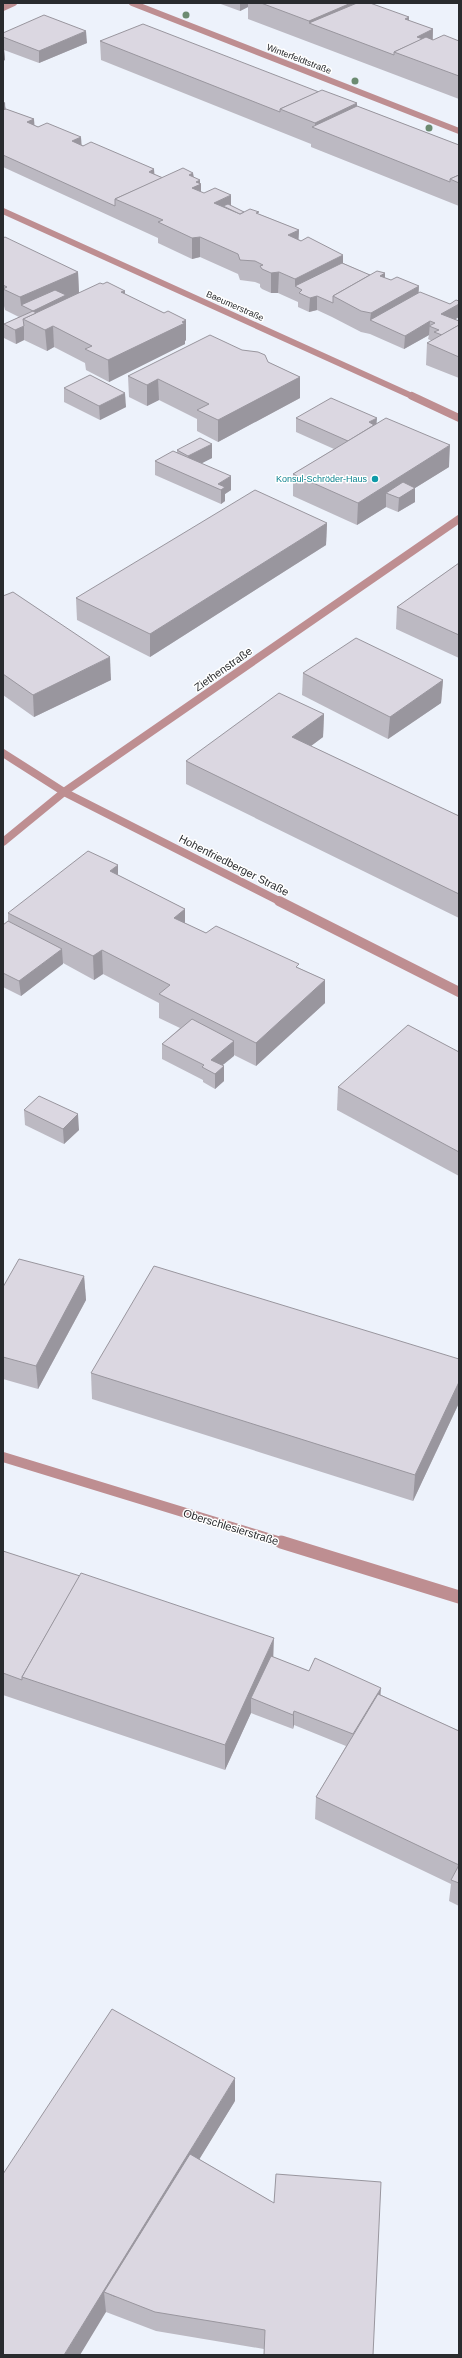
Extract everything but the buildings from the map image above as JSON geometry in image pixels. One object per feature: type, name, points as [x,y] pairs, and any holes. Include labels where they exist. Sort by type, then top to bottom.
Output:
[{"type":"street","points":[[3,8],[14,3]]},
{"type":"street","name":"Winterfeldtstraße","points":[[132,3],[459,131]]},
{"type":"street","name":"Baeumerstraße","points":[[3,211],[459,418]]},
{"type":"street","name":"Ziethenstraße","points":[[3,842],[64,792],[459,519]]},
{"type":"street","name":"Hohenfriedberger Straße","points":[[3,752],[64,792],[459,992]]},
{"type":"street","name":"Oberschlesierstraße","points":[[3,1457],[459,1597]]},
{"type":"place","name":"Konsul-Schröder-Haus","points":[[375,479]]}]
